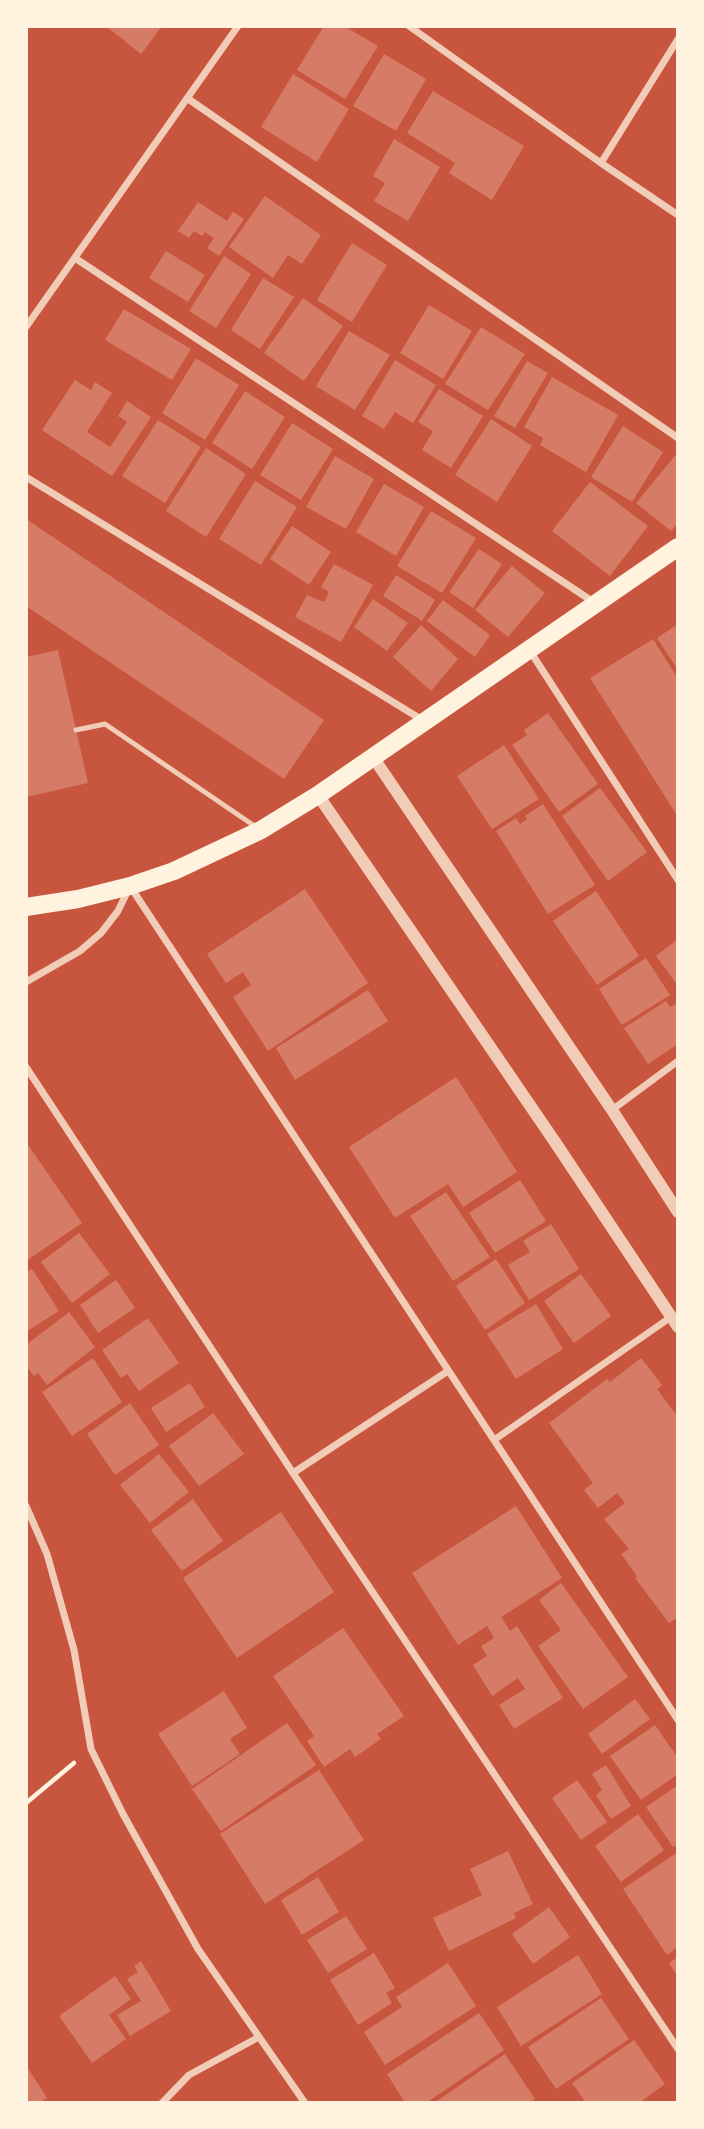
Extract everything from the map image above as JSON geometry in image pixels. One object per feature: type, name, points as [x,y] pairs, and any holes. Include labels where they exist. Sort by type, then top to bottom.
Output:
[{"type":"main road","points":[[26,907],[78,899],[130,886],[185,867],[261,830],[318,796],[529,649],[674,553]]},
{"type":"street","points":[[26,327],[238,26]]},
{"type":"street","points":[[409,26],[678,215]]},
{"type":"street","points":[[601,163],[678,39]]},
{"type":"street","points":[[187,98],[678,438]]},
{"type":"street","points":[[75,258],[595,604]]},
{"type":"street","points":[[26,477],[424,721]]},
{"type":"street","points":[[529,649],[678,880]]},
{"type":"street","points":[[373,757],[678,1212]]},
{"type":"street","points":[[318,796],[555,1142],[674,1322],[494,1440]]},
{"type":"street","points":[[26,982],[80,951],[101,933],[118,911],[130,886]]},
{"type":"street","points":[[130,886],[678,1720]]},
{"type":"street","points":[[612,1110],[678,1061]]},
{"type":"street","points":[[26,1067],[293,1473],[678,2049]]},
{"type":"street","points":[[293,1473],[448,1371]]},
{"type":"street","points":[[26,1506],[47,1554],[74,1650],[91,1749],[123,1814],[198,1949],[305,2103]]},
{"type":"street","points":[[162,2103],[188,2075],[259,2037]]},
{"type":"lane","points":[[76,730],[105,724],[261,830]]},
{"type":"path","points":[[26,1803],[91,1749]]},
{"type":"building","points":[[106,26],[162,26],[141,54]]},
{"type":"building","points":[[324,26],[344,26],[378,46],[345,99],[297,70]]},
{"type":"building","points":[[384,54],[426,79],[396,131],[353,106]]},
{"type":"building","points":[[293,74],[349,109],[317,162],[261,127]]},
{"type":"building","points":[[433,91],[524,146],[492,200],[449,173],[455,163],[407,133]]},
{"type":"building","points":[[394,139],[440,167],[408,221],[374,201],[385,183],[373,176]]},
{"type":"building","points":[[265,196],[321,235],[302,264],[288,255],[273,278],[229,247]]},
{"type":"building","points":[[198,202],[227,221],[233,212],[244,219],[219,256],[207,248],[214,238],[205,232],[202,236],[194,231],[189,238],[178,231]]},
{"type":"building","points":[[352,243],[387,265],[352,322],[317,300]]},
{"type":"building","points":[[166,251],[205,275],[188,302],[149,278]]},
{"type":"building","points":[[224,256],[251,274],[216,328],[189,311]]},
{"type":"building","points":[[263,278],[294,297],[260,349],[231,330]]},
{"type":"building","points":[[303,298],[343,326],[304,381],[264,353]]},
{"type":"building","points":[[429,305],[472,331],[443,379],[400,353]]},
{"type":"building","points":[[124,309],[191,349],[172,380],[105,340]]},
{"type":"building","points":[[481,327],[525,354],[488,410],[445,384]]},
{"type":"building","points":[[349,331],[390,355],[355,410],[316,386]]},
{"type":"building","points":[[196,358],[239,385],[205,440],[162,413]]},
{"type":"building","points":[[395,360],[436,385],[413,423],[395,412],[384,429],[362,416]]},
{"type":"building","points":[[527,361],[548,373],[515,428],[494,416]]},
{"type":"building","points":[[552,377],[618,415],[586,472],[540,445],[543,438],[524,427]]},
{"type":"building","points":[[75,380],[91,390],[95,382],[112,393],[87,432],[110,447],[127,422],[118,416],[127,401],[151,417],[112,476],[42,430]]},
{"type":"building","points":[[439,389],[483,416],[451,468],[422,450],[433,431],[418,422]]},
{"type":"building","points":[[245,391],[285,417],[252,469],[212,443]]},
{"type":"building","points":[[491,419],[532,446],[497,502],[455,475]]},
{"type":"building","points":[[158,420],[201,447],[165,503],[122,476]]},
{"type":"building","points":[[292,423],[333,449],[301,500],[260,475]]},
{"type":"building","points":[[623,426],[663,452],[632,502],[591,477]]},
{"type":"building","points":[[206,448],[246,474],[206,537],[166,511]]},
{"type":"building","points":[[678,452],[678,523],[671,531],[636,503]]},
{"type":"building","points":[[335,456],[374,479],[346,529],[306,507]]},
{"type":"building","points":[[255,481],[297,507],[261,565],[219,539]]},
{"type":"building","points":[[590,482],[648,526],[610,576],[552,531]]},
{"type":"building","points":[[384,484],[424,507],[396,556],[356,532]]},
{"type":"building","points":[[431,511],[476,538],[442,593],[397,566]]},
{"type":"building","points":[[26,519],[324,720],[284,779],[26,606]]},
{"type":"building","points":[[292,526],[331,552],[309,585],[270,559]]},
{"type":"building","points":[[479,549],[502,564],[473,608],[449,592]]},
{"type":"building","points":[[334,564],[373,585],[341,642],[295,617],[307,595],[324,602],[329,592],[321,587]]},
{"type":"building","points":[[512,566],[545,593],[508,637],[475,610]]},
{"type":"building","points":[[396,575],[435,600],[422,621],[383,596]]},
{"type":"building","points":[[373,599],[408,623],[387,651],[354,627]]},
{"type":"building","points":[[443,600],[490,635],[475,657],[427,621]]},
{"type":"building","points":[[678,624],[678,670],[657,638]]},
{"type":"building","points":[[421,625],[458,659],[431,691],[393,657]]},
{"type":"building","points":[[653,639],[678,679],[678,817],[590,678]]},
{"type":"building","points":[[58,650],[88,783],[26,797],[26,657]]},
{"type":"building","points":[[548,713],[598,784],[559,812],[512,745],[527,735],[524,730]]},
{"type":"building","points":[[504,745],[539,799],[492,829],[457,776]]},
{"type":"building","points":[[600,788],[647,852],[608,881],[562,816]]},
{"type":"building","points":[[543,804],[595,885],[548,914],[496,831],[516,818],[520,824],[527,819],[525,816]]},
{"type":"building","points":[[305,889],[368,983],[268,1051],[233,997],[251,985],[243,972],[226,983],[207,954]]},
{"type":"building","points":[[596,891],[639,956],[597,985],[553,921]]},
{"type":"building","points":[[678,939],[678,986],[656,956]]},
{"type":"building","points":[[646,958],[670,995],[622,1025],[599,989]]},
{"type":"building","points":[[368,990],[388,1021],[295,1080],[276,1048]]},
{"type":"building","points":[[666,1001],[670,1007],[676,1004],[678,1007],[678,1044],[648,1064],[624,1028]]},
{"type":"building","points":[[456,1077],[517,1172],[463,1207],[448,1184],[395,1218],[349,1147]]},
{"type":"building","points":[[26,1142],[82,1223],[26,1261]]},
{"type":"building","points":[[520,1180],[546,1221],[495,1253],[469,1213]]},
{"type":"building","points":[[446,1192],[490,1257],[453,1281],[410,1216]]},
{"type":"building","points":[[551,1224],[579,1269],[529,1300],[508,1265],[530,1252],[523,1241]]},
{"type":"building","points":[[79,1233],[110,1274],[72,1303],[41,1262]]},
{"type":"building","points":[[496,1259],[525,1303],[485,1330],[456,1286]]},
{"type":"building","points":[[32,1269],[59,1311],[26,1332],[26,1272]]},
{"type":"building","points":[[581,1274],[611,1316],[574,1343],[544,1301]]},
{"type":"building","points":[[116,1280],[135,1308],[98,1333],[80,1305]]},
{"type":"building","points":[[536,1304],[563,1349],[516,1379],[487,1334]]},
{"type":"building","points":[[69,1312],[95,1347],[47,1385],[38,1373],[34,1376],[26,1366],[26,1345]]},
{"type":"building","points":[[148,1318],[179,1363],[139,1391],[127,1374],[121,1378],[102,1350]]},
{"type":"building","points":[[93,1358],[122,1402],[72,1436],[42,1392]]},
{"type":"building","points":[[641,1358],[662,1385],[657,1389],[678,1417],[678,1617],[669,1623],[635,1578],[637,1576],[621,1554],[629,1549],[604,1519],[625,1503],[617,1493],[598,1508],[584,1490],[593,1483],[549,1423],[607,1379],[610,1382]]},
{"type":"building","points":[[190,1383],[205,1407],[166,1432],[151,1408]]},
{"type":"building","points":[[130,1403],[159,1445],[115,1475],[87,1434]]},
{"type":"building","points":[[213,1413],[244,1454],[199,1486],[169,1446]]},
{"type":"building","points":[[159,1454],[189,1492],[150,1523],[120,1485]]},
{"type":"building","points":[[193,1499],[223,1541],[182,1571],[151,1530]]},
{"type":"building","points":[[516,1506],[562,1578],[501,1617],[510,1631],[517,1626],[563,1698],[514,1729],[499,1705],[525,1689],[518,1678],[492,1696],[473,1665],[487,1656],[481,1646],[494,1638],[487,1626],[458,1645],[412,1573]]},
{"type":"building","points":[[281,1512],[334,1592],[237,1658],[183,1578]]},
{"type":"building","points":[[561,1583],[628,1677],[583,1709],[538,1646],[561,1630],[539,1600]]},
{"type":"building","points":[[343,1628],[404,1716],[377,1734],[381,1739],[355,1757],[350,1749],[324,1767],[307,1741],[314,1736],[273,1676]]},
{"type":"building","points":[[224,1691],[247,1728],[230,1739],[240,1754],[192,1786],[158,1734]]},
{"type":"building","points":[[635,1699],[650,1719],[602,1754],[588,1734]]},
{"type":"building","points":[[287,1723],[316,1765],[221,1831],[192,1789]]},
{"type":"building","points":[[655,1725],[678,1758],[678,1774],[641,1800],[610,1756]]},
{"type":"building","points":[[606,1765],[631,1806],[611,1819],[596,1795],[602,1790],[592,1774]]},
{"type":"building","points":[[319,1770],[364,1840],[265,1904],[220,1834]]},
{"type":"building","points":[[577,1780],[607,1822],[581,1840],[552,1798]]},
{"type":"building","points":[[678,1785],[678,1844],[673,1847],[646,1807]]},
{"type":"building","points":[[638,1814],[664,1850],[621,1882],[595,1846]]},
{"type":"building","points":[[508,1851],[533,1904],[514,1913],[516,1918],[449,1951],[433,1918],[482,1895],[470,1869]]},
{"type":"building","points":[[678,1852],[678,1947],[667,1955],[623,1889]]},
{"type":"building","points":[[318,1877],[339,1912],[302,1935],[281,1900]]},
{"type":"building","points":[[549,1907],[570,1937],[533,1964],[512,1934]]},
{"type":"building","points":[[346,1916],[367,1949],[328,1973],[307,1940]]},
{"type":"building","points":[[374,1953],[395,1988],[386,1993],[392,2003],[358,2025],[330,1980]]},
{"type":"building","points":[[578,1955],[602,1994],[521,2046],[497,2007]]},
{"type":"building","points":[[678,1957],[678,1977],[669,1963]]},
{"type":"building","points":[[141,1961],[171,2011],[130,2036],[117,2015],[141,2001],[127,1979],[138,1972],[134,1966]]},
{"type":"building","points":[[448,1963],[476,2006],[385,2065],[364,2032],[402,2007],[396,1997]]},
{"type":"building","points":[[115,1976],[131,1999],[109,2015],[126,2039],[92,2063],[59,2016]]},
{"type":"building","points":[[601,1998],[629,2039],[556,2089],[528,2047]]},
{"type":"building","points":[[479,2013],[504,2050],[426,2103],[405,2103],[387,2074]]},
{"type":"building","points":[[634,2040],[665,2084],[639,2103],[586,2103],[572,2083]]},
{"type":"building","points":[[505,2054],[535,2099],[530,2103],[434,2103]]},
{"type":"building","points":[[26,2065],[47,2098],[39,2103],[26,2103]]}]
